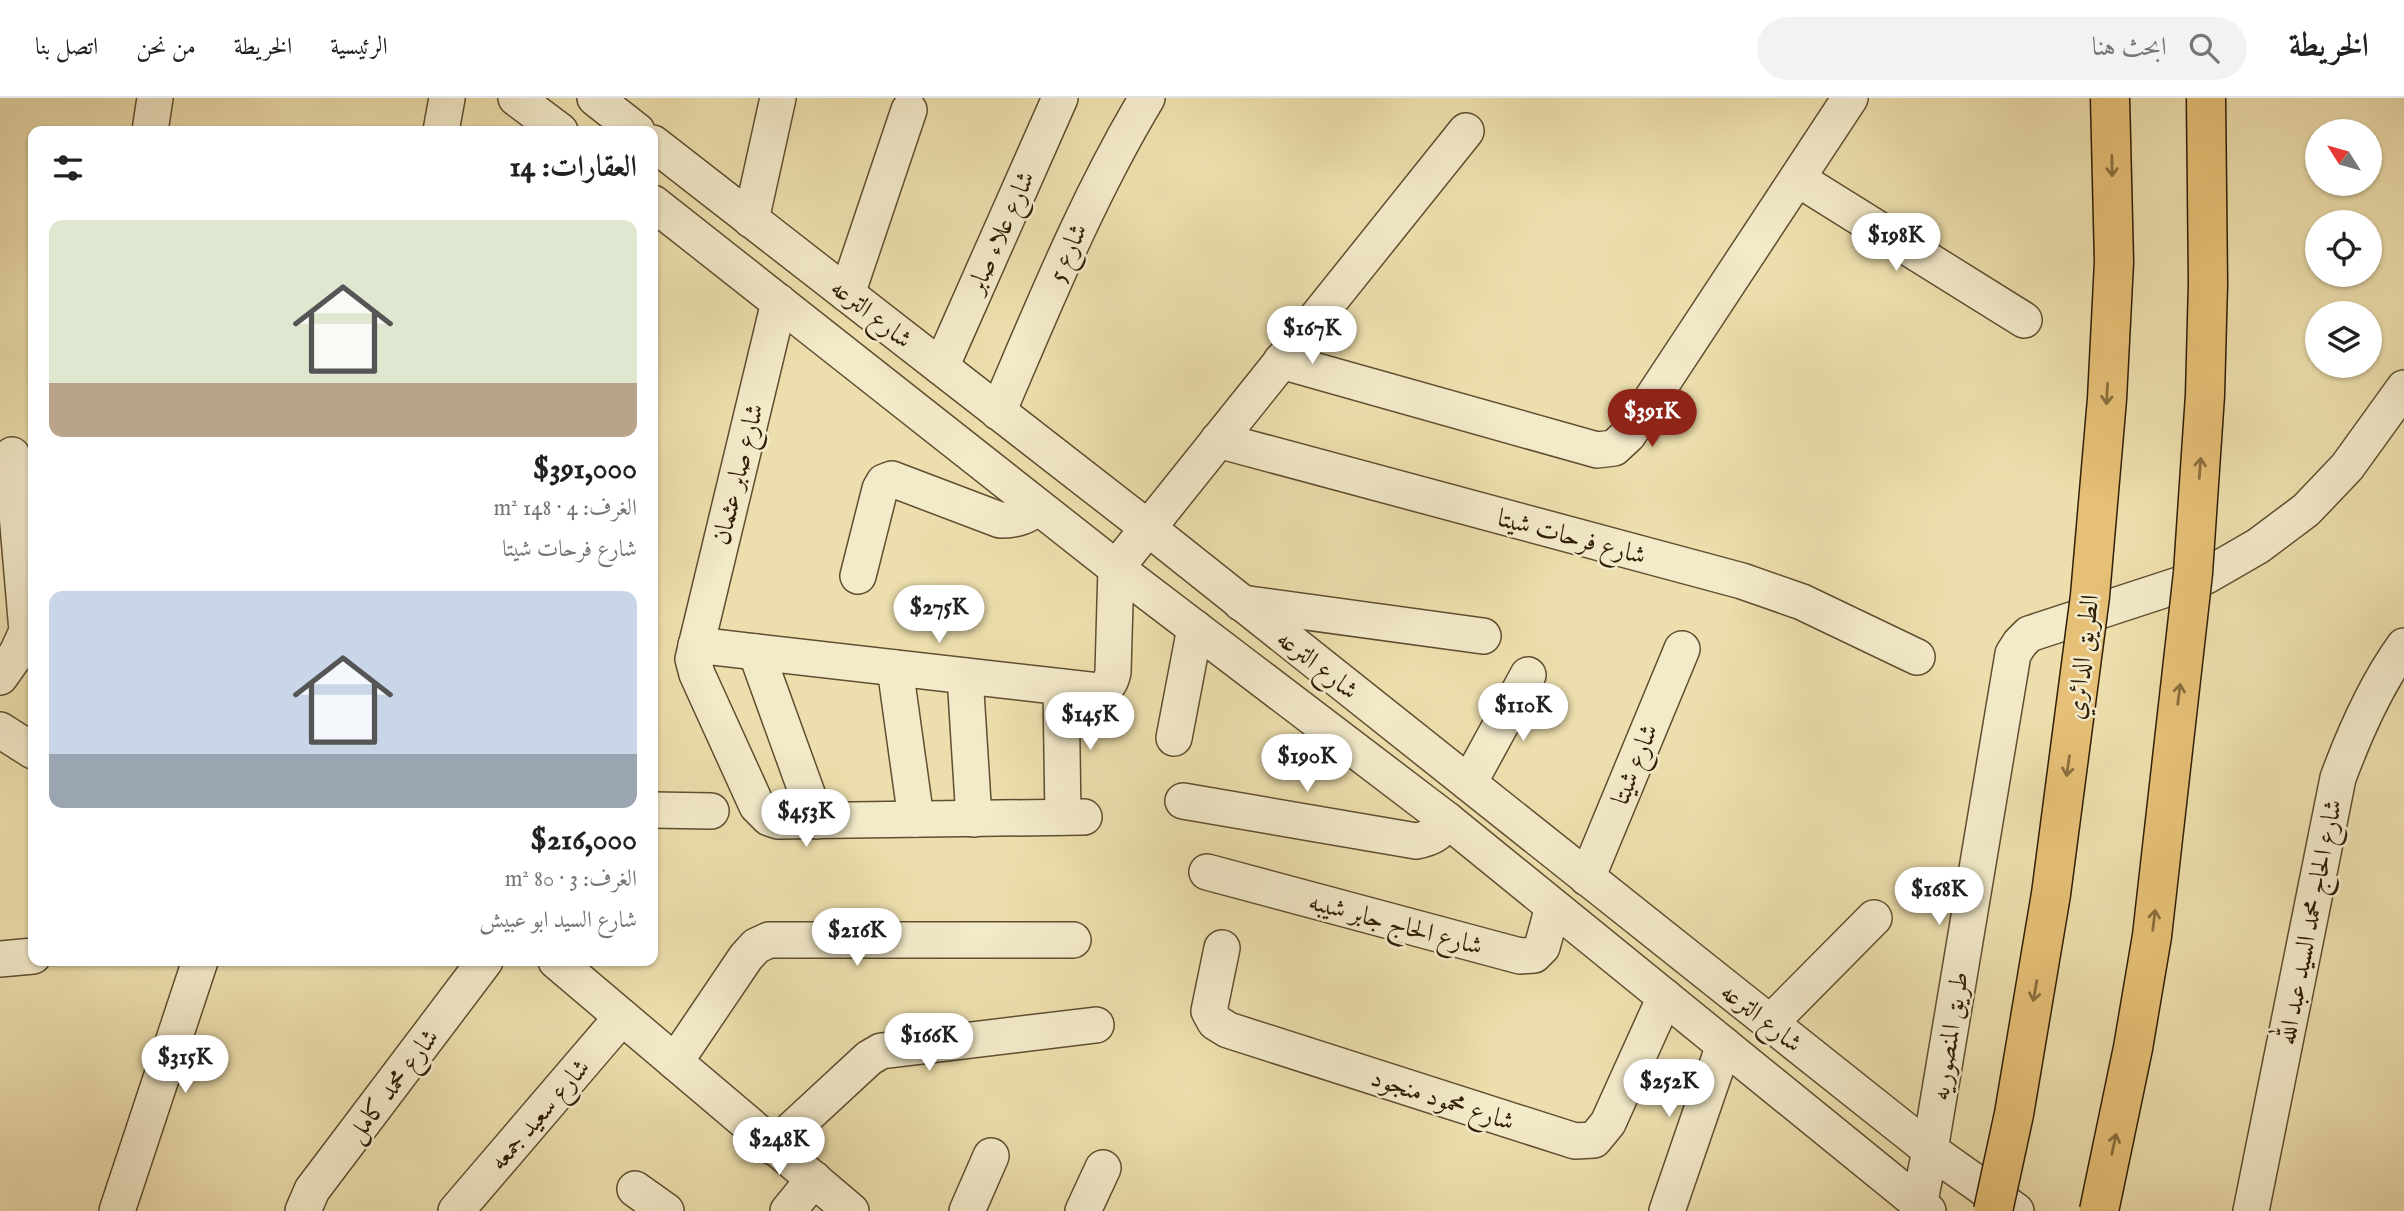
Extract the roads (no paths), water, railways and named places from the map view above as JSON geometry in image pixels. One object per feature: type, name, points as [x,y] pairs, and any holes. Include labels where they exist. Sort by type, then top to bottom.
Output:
[{"type":"highway","name":"الطريق الدائري","points":[[1993,1211],[2014,1114],[2051,894],[2091,596],[2107,399],[2114,262],[2110,98]]},
{"type":"highway","points":[[2099,1211],[2133,1048],[2152,936],[2193,573],[2205,395],[2208,283],[2206,98]]},
{"type":"street","points":[[151,126],[155,98]]},
{"type":"street","points":[[442,126],[447,98]]},
{"type":"street","points":[[516,98],[553,126]]},
{"type":"street","points":[[595,98],[631,126]]},
{"type":"street","points":[[751,219],[778,98]]},
{"type":"street","name":"شارع علاء صابر","points":[[941,367],[1060,98]]},
{"type":"street","name":"شارع 5","points":[[998,412],[1074,234],[1103,175],[1147,98]]},
{"type":"street","points":[[1281,361],[1597,450],[1614,448],[1628,435],[1850,98]]},
{"type":"street","points":[[847,294],[909,110]]},
{"type":"street","points":[[696,645],[1098,691],[1105,688],[1112,681],[1116,568],[1466,131]]},
{"type":"street","name":"شارع الترعه","points":[[658,147],[1148,527],[1930,1150],[2016,1211]]},
{"type":"street","points":[[1798,178],[2024,320]]},
{"type":"street","name":"شارع الترعه","points":[[658,207],[1116,568],[1447,820],[1922,1209]]},
{"type":"street","name":"شارع صابر عثمان","points":[[779,302],[694,659],[697,674],[757,806],[769,818],[778,821],[1074,817],[1061,687]]},
{"type":"street","name":"طريق المنصوريه","points":[[1922,1209],[2013,653],[2020,643],[2036,631],[2206,576],[2258,546],[2306,509],[2347,467],[2404,388]]},
{"type":"street","name":"شارع فرحات شيتا","points":[[1218,440],[1742,581],[1802,602],[1917,657]]},
{"type":"street","points":[[0,677],[17,653],[27,631],[12,455]]},
{"type":"street","points":[[858,576],[884,482],[892,479],[1000,520],[1016,520],[1030,515],[1038,507]]},
{"type":"street","points":[[1241,603],[1483,636]]},
{"type":"street","points":[[1174,738],[1195,628]]},
{"type":"street","name":"شارع الحاج محمد السيد عبد الله","points":[[2251,1211],[2338,778],[2357,728],[2392,662],[2404,646]]},
{"type":"street","name":"شارع شيتا","points":[[1587,878],[1682,649]]},
{"type":"street","points":[[755,652],[817,821]]},
{"type":"street","points":[[895,668],[916,820]]},
{"type":"street","points":[[1469,783],[1528,675]]},
{"type":"street","points":[[965,676],[974,818]]},
{"type":"street","points":[[1183,801],[1416,841],[1430,838],[1440,832],[1447,820]]},
{"type":"street","points":[[658,810],[711,811]]},
{"type":"street","name":"شارع الحاج جابر شيبه","points":[[1207,872],[1520,956],[1534,955],[1542,947],[1553,907]]},
{"type":"street","points":[[1770,1023],[1874,918]]},
{"type":"street","points":[[675,1062],[746,957],[756,946],[769,940],[1073,940]]},
{"type":"street","name":"شارع محمود منجود","points":[[1222,948],[1209,1011],[1215,1022],[1228,1030],[1576,1141],[1594,1140],[1608,1124],[1665,997]]},
{"type":"street","points":[[0,959],[28,956]]},
{"type":"street","points":[[117,1211],[198,966]]},
{"type":"street","name":"شارع محمد كامل","points":[[303,1211],[312,1190],[481,966]]},
{"type":"street","points":[[561,966],[851,1211]]},
{"type":"street","name":"شارع سعيد جمعه","points":[[456,1211],[622,1017]]},
{"type":"street","points":[[774,1147],[869,1058],[881,1051],[1097,1025]]},
{"type":"street","points":[[1667,1211],[1724,1045]]},
{"type":"street","points":[[967,1211],[990,1156]]},
{"type":"street","points":[[1083,1211],[1102,1168]]},
{"type":"street","points":[[788,1211],[814,1179]]},
{"type":"street","points":[[635,1189],[666,1211]]}]
